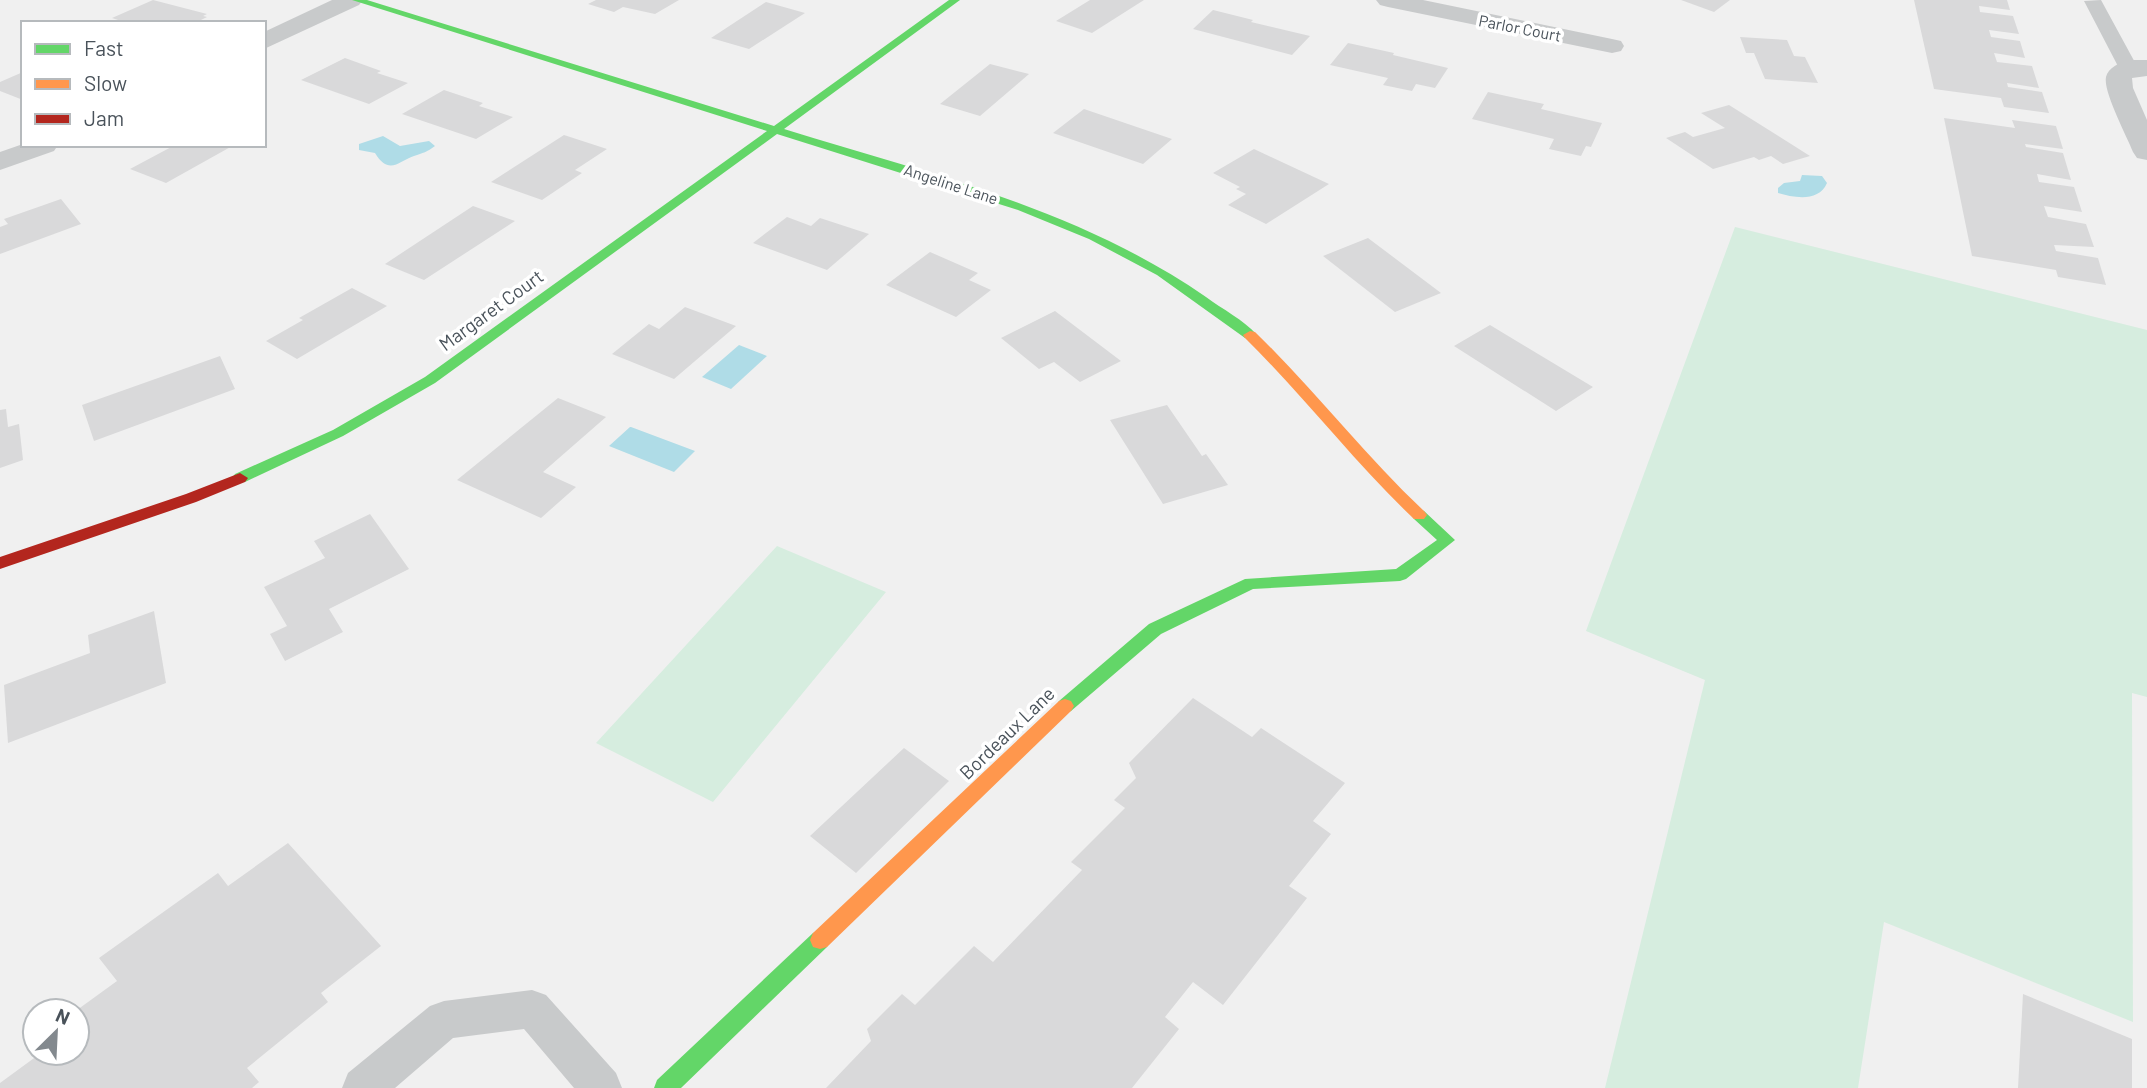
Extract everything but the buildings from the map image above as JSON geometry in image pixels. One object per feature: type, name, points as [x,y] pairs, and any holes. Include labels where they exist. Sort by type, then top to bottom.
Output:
[{"type":"street","points":[[266,41],[351,0]]},
{"type":"street","name":"Angeline Lane","points":[[357,0],[1022,207],[1093,236],[1161,272],[1226,316],[1256,341],[1285,368],[1398,496],[1447,540]]},
{"type":"street","name":"Margaret Court","points":[[0,563],[191,498],[268,467],[338,433],[430,380],[955,0]]},
{"type":"street","name":"Parlor Court","points":[[1388,0],[1612,46]]},
{"type":"street","points":[[2138,68],[2119,76],[2120,88],[2147,152]]},
{"type":"street","points":[[0,162],[39,147]]},
{"type":"street","name":"Bordeaux Lane","points":[[666,1088],[1072,699],[1155,629],[1251,583],[1400,575],[1447,540]]},
{"type":"lane","points":[[2092,1],[2138,68]]},
{"type":"lane","points":[[363,1088],[444,1020],[532,1009],[601,1088]]},
{"type":"green space","points":[[1735,227],[2147,330],[2147,697],[2132,693],[2133,1022],[1884,922],[1858,1088],[1605,1088],[1705,680],[1586,631]]},
{"type":"green space","points":[[777,546],[886,592],[713,802],[596,743]]},
{"type":"water","points":[[383,136],[400,146],[429,141],[435,146],[394,165],[385,164],[375,153],[359,150],[359,144]]},
{"type":"water","points":[[1802,175],[1822,176],[1827,183],[1812,196],[1799,197],[1778,193],[1778,188],[1784,183],[1800,181]]},
{"type":"water","points":[[739,345],[767,356],[731,389],[702,377]]},
{"type":"water","points":[[630,427],[695,451],[674,472],[609,446]]},
{"type":"traffic: fast","points":[[357,0],[1022,207],[1093,236],[1161,272],[1250,335]]},
{"type":"traffic: fast","points":[[240,478],[338,433],[430,380],[955,0]]},
{"type":"traffic: fast","points":[[1065,706],[1155,629],[1251,583],[1400,575],[1447,540],[1419,515]]},
{"type":"traffic: fast","points":[[665,1088],[820,940]]},
{"type":"traffic: slow","points":[[1250,335],[1293,379],[1375,472],[1419,515]]},
{"type":"traffic: slow","points":[[820,940],[1065,706]]},
{"type":"traffic: jam","points":[[0,563],[191,498],[240,478]]}]
